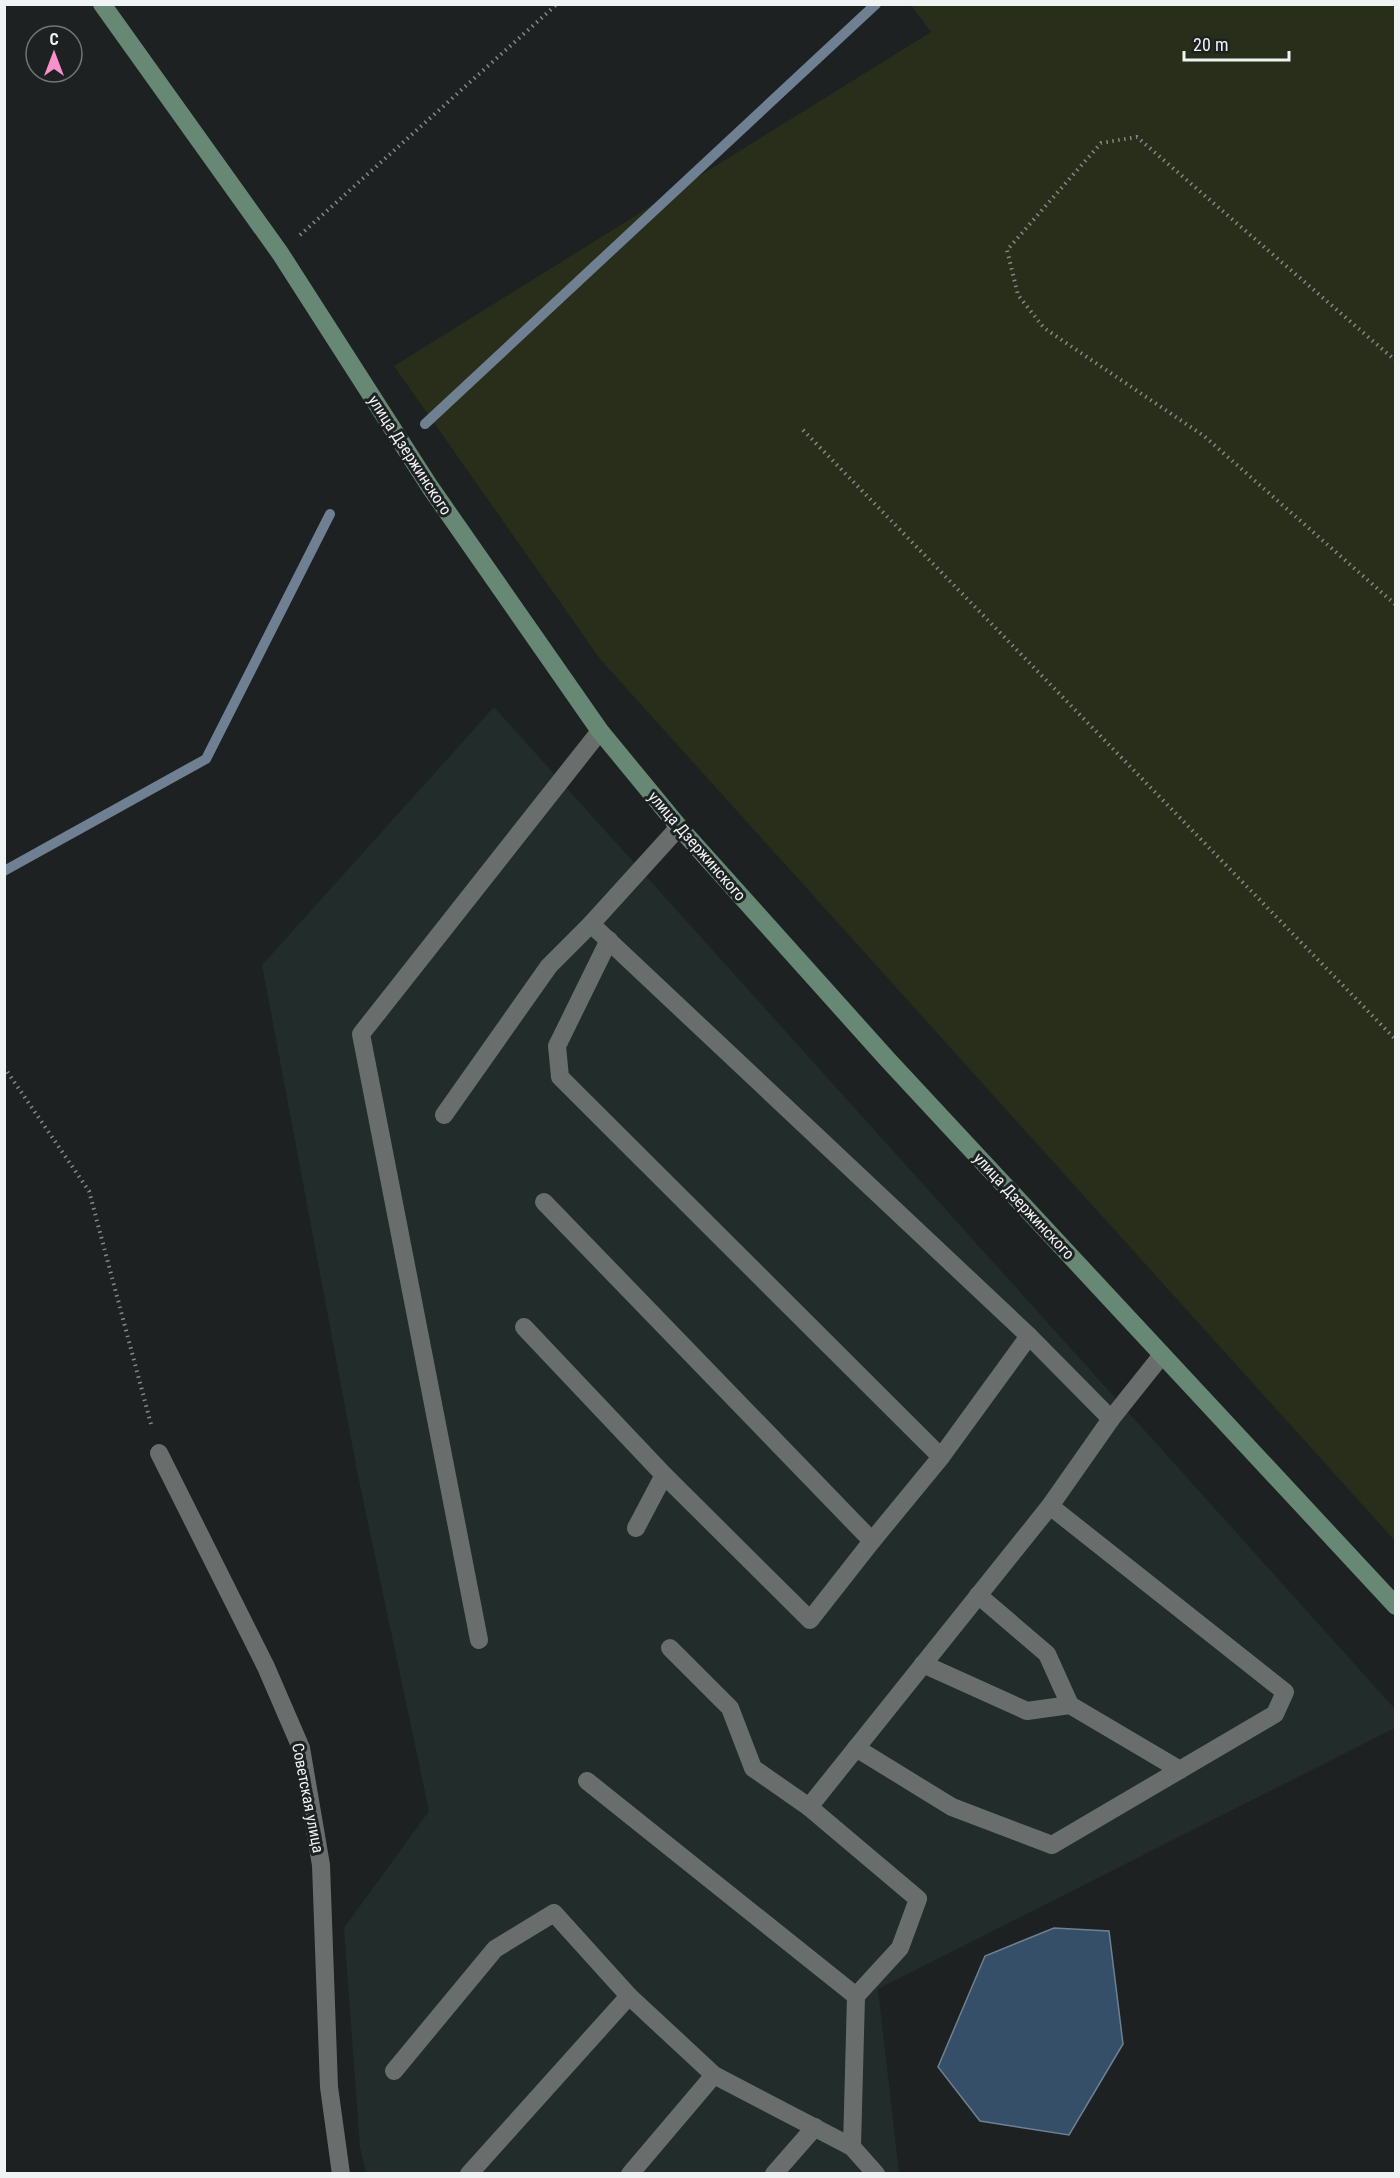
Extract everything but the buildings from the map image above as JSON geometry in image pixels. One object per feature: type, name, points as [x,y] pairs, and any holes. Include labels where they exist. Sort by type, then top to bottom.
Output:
[{"type":"street","name":"улица Дзержинского","points":[[102,4],[280,253],[430,487],[600,731],[679,827],[888,1060],[1395,1606]]},
{"type":"street","points":[[479,1640],[361,1034],[600,731]]},
{"type":"street","points":[[444,1115],[549,966],[591,924],[679,827]]},
{"type":"street","points":[[591,924],[1029,1336],[1111,1419]]},
{"type":"street","points":[[609,940],[557,1046],[560,1077],[941,1457]]},
{"type":"street","points":[[544,1202],[872,1541]]},
{"type":"street","points":[[524,1327],[664,1475],[810,1620],[941,1457],[1029,1336]]},
{"type":"street","points":[[808,1807],[1050,1506],[1111,1419],[1162,1355]]},
{"type":"street","name":"Советская улица","points":[[159,1453],[266,1667],[301,1748],[321,1865],[329,2086],[341,2174]]},
{"type":"street","points":[[636,1528],[664,1475]]},
{"type":"street","points":[[856,1748],[952,1807],[1052,1845],[1275,1714],[1285,1692],[1050,1506]]},
{"type":"street","points":[[978,1595],[1047,1654],[1070,1705],[1180,1770]]},
{"type":"street","points":[[670,1648],[730,1708],[753,1768],[808,1807],[918,1899],[900,1948],[856,1996],[852,2147]]},
{"type":"street","points":[[922,1664],[1027,1711],[1070,1705]]},
{"type":"street","points":[[587,1781],[856,1996]]},
{"type":"street","points":[[394,2071],[495,1949],[554,1913],[629,1996],[714,2075],[852,2147],[876,2174]]},
{"type":"street","points":[[469,2174],[629,1996]]},
{"type":"street","points":[[630,2174],[714,2075]]},
{"type":"street","points":[[774,2174],[815,2127]]},
{"type":"path","points":[[280,253],[557,4]]},
{"type":"path","points":[[1395,361],[1137,137],[1101,143],[1007,250],[1018,295],[1044,328],[1204,436],[1395,605]]},
{"type":"path","points":[[803,430],[1395,1040]]},
{"type":"path","points":[[4,1067],[89,1191],[159,1453]]},
{"type":"shaded area","points":[[494,707],[1395,1709],[1395,1728],[878,1989],[899,2173],[366,2173],[360,2148],[344,1928],[429,1811],[358,1476],[262,965]]},
{"type":"green space","points":[[911,5],[1395,5],[1395,1541],[600,659],[394,366],[931,32]]},
{"type":"water","points":[[1054,1928],[1109,1931],[1123,2044],[1069,2135],[980,2121],[938,2067],[985,1956]]},
{"type":"waterway","points":[[425,424],[876,4]]},
{"type":"waterway","points":[[4,871],[206,759],[330,514]]}]
